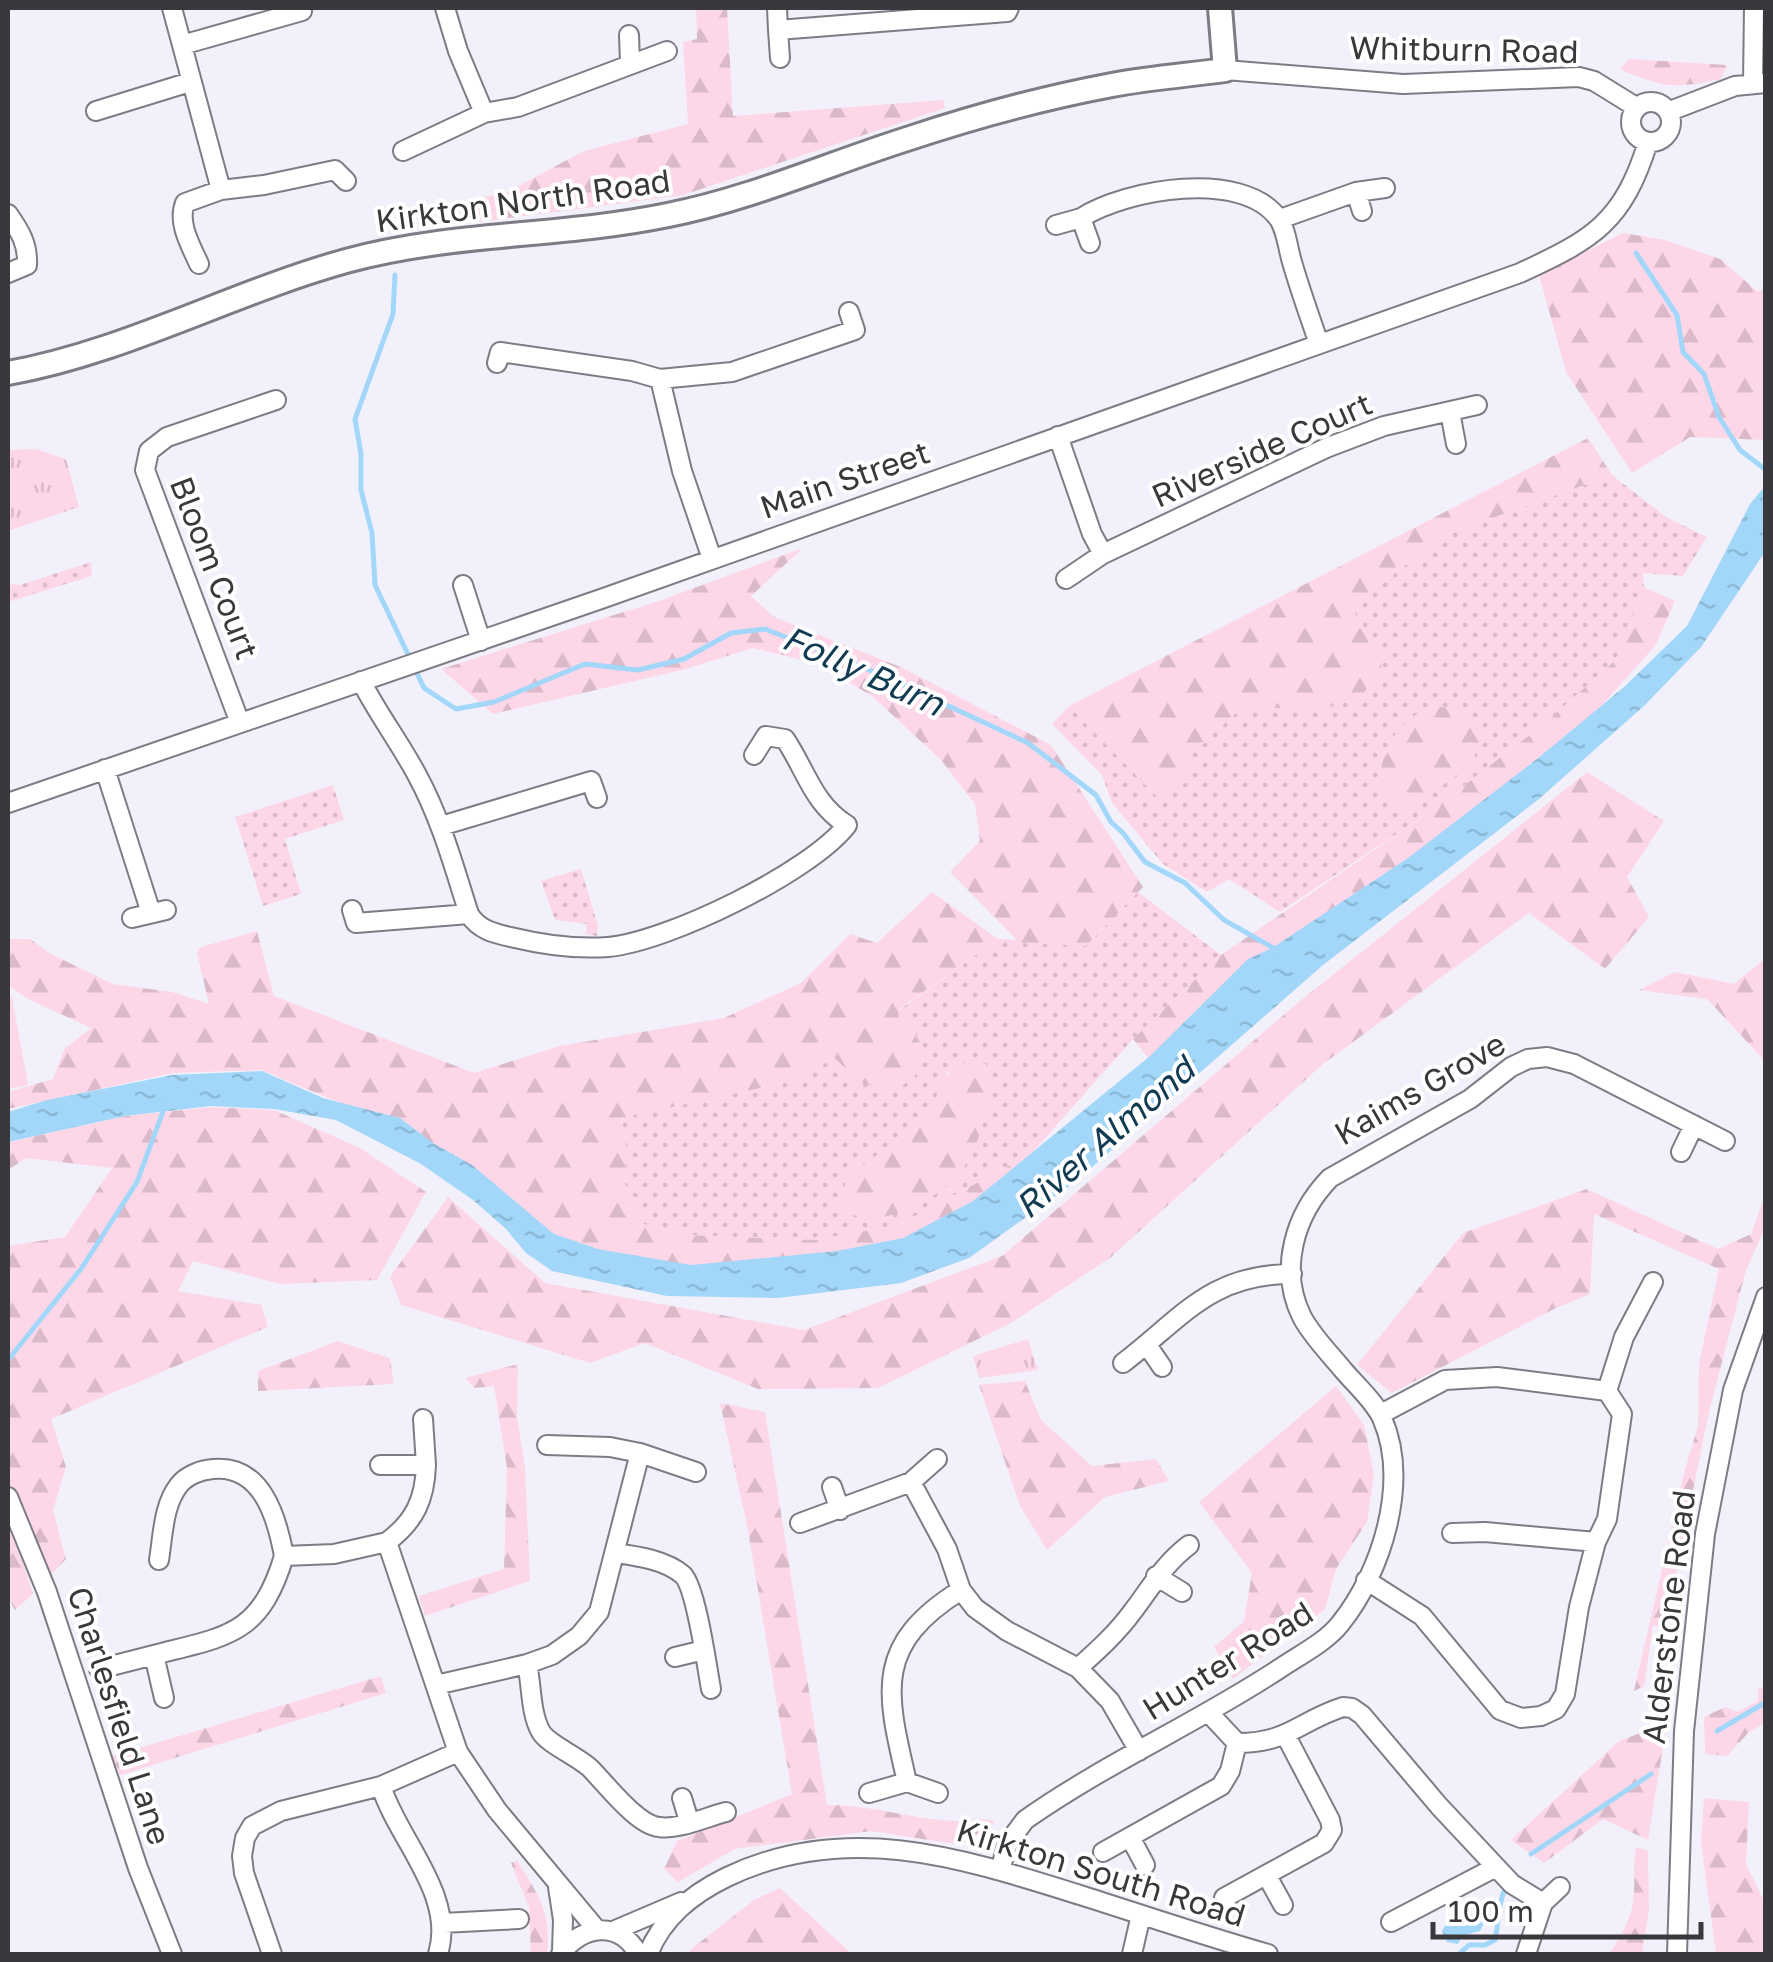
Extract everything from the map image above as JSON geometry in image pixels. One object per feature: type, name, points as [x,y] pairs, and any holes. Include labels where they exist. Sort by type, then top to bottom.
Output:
[{"type":"main road","points":[[1220,8],[1225,70]]},
{"type":"main road","name":"Kirkton North Road","points":[[8,373],[70,360],[345,262],[416,246],[586,230],[671,215],[742,196],[990,114],[1112,85],[1225,70]]},
{"type":"street","points":[[172,8],[222,190]]},
{"type":"street","points":[[445,8],[484,112]]},
{"type":"street","points":[[777,8],[780,58]]},
{"type":"street","points":[[778,30],[1007,12],[1009,8]]},
{"type":"street","points":[[1670,111],[1702,96],[1759,83],[1754,8]]},
{"type":"street","points":[[182,44],[302,12]]},
{"type":"street","points":[[629,35],[630,63]]},
{"type":"street","points":[[404,151],[450,132],[484,112],[518,107],[667,51]]},
{"type":"street","name":"Whitburn Road","points":[[1225,70],[1403,84],[1579,76],[1636,107]]},
{"type":"street","points":[[96,111],[190,82]]},
{"type":"street","points":[[1646,102],[1660,104],[1670,111],[1669,134],[1659,142],[1638,137],[1632,127],[1636,107],[1646,102]]},
{"type":"street","name":"Main Street","points":[[8,804],[1520,272],[1570,250],[1602,226],[1622,203],[1639,171],[1648,142]]},
{"type":"street","points":[[199,264],[181,239],[185,203],[222,190],[264,186],[336,170],[346,180]]},
{"type":"street","points":[[1280,220],[1356,192],[1385,188]]},
{"type":"street","points":[[1056,225],[1132,196],[1200,189],[1250,196],[1280,220],[1319,344]]},
{"type":"street","points":[[1356,192],[1362,211]]},
{"type":"street","points":[[8,214],[21,231],[28,250],[28,265],[8,273]]},
{"type":"street","points":[[1081,218],[1090,243]]},
{"type":"street","points":[[500,350],[660,379],[732,372],[862,328],[849,312]]},
{"type":"street","points":[[660,379],[682,472],[712,558]]},
{"type":"street","name":"Bloom Court","points":[[240,723],[144,470],[149,451],[167,436],[276,400]]},
{"type":"street","name":"Riverside Court","points":[[1066,579],[1103,554],[1326,448],[1398,422],[1478,405]]},
{"type":"street","points":[[1450,412],[1456,444]]},
{"type":"street","points":[[1058,436],[1092,534],[1103,554]]},
{"type":"street","points":[[463,585],[480,640]]},
{"type":"street","points":[[362,681],[378,715],[417,774],[441,826],[475,924],[527,941],[606,947],[630,943],[702,918],[807,860],[852,821],[828,813],[785,739],[766,736],[754,756]]},
{"type":"street","points":[[105,769],[150,914]]},
{"type":"street","points":[[441,826],[591,782],[597,798]]},
{"type":"street","points":[[352,910],[356,923],[469,914]]},
{"type":"street","name":"Kaims Grove","points":[[1319,1341],[1302,1316],[1292,1274],[1292,1247],[1298,1224],[1314,1195],[1348,1165],[1454,1108],[1511,1066],[1547,1057],[1574,1064],[1725,1141]]},
{"type":"street","points":[[1681,1152],[1694,1125]]},
{"type":"street","points":[[1123,1363],[1197,1300],[1220,1287],[1246,1278],[1292,1274]]},
{"type":"street","points":[[1607,1392],[1624,1337],[1653,1282]]},
{"type":"street","name":"Alderstone Road","points":[[1675,1953],[1685,1716],[1705,1534],[1733,1390],[1766,1297]]},
{"type":"street","name":"Hunter Road","points":[[1000,1870],[1008,1843],[1025,1820],[1209,1713],[1338,1627],[1380,1548],[1394,1476],[1381,1414],[1319,1341]]},
{"type":"street","points":[[1147,1345],[1162,1367]]},
{"type":"street","points":[[1366,1580],[1422,1616],[1500,1710],[1521,1718],[1541,1716],[1556,1709],[1566,1694],[1580,1608],[1596,1542],[1608,1519],[1622,1414],[1607,1392],[1497,1377],[1445,1380],[1381,1414]]},
{"type":"street","points":[[284,1556],[334,1554],[387,1542],[416,1513],[425,1492],[423,1418]]},
{"type":"street","points":[[548,1445],[610,1447],[696,1472]]},
{"type":"street","points":[[436,1685],[526,1664],[552,1654],[579,1636],[599,1612],[640,1453]]},
{"type":"street","points":[[800,1523],[910,1482],[937,1460]]},
{"type":"street","points":[[380,1465],[426,1465]]},
{"type":"street","points":[[99,1669],[211,1642],[245,1626],[270,1596],[284,1556],[272,1510],[260,1488],[234,1470],[214,1468],[194,1473],[180,1484],[167,1514],[160,1560]]},
{"type":"street","points":[[910,1482],[946,1549],[961,1590],[975,1608],[1007,1631],[1078,1668],[1110,1701],[1139,1751]]},
{"type":"street","points":[[832,1487],[840,1510]]},
{"type":"street","name":"Charlesfield Lane","points":[[8,1497],[47,1592],[138,1868],[172,1954]]},
{"type":"street","points":[[1452,1532],[1596,1542]]},
{"type":"street","points":[[387,1542],[458,1752],[558,1886],[605,1931],[633,1945],[638,1954]]},
{"type":"street","points":[[1078,1668],[1119,1629],[1144,1613],[1156,1576],[1189,1544]]},
{"type":"street","points":[[616,1553],[642,1557],[683,1576],[690,1584],[711,1688]]},
{"type":"street","points":[[1156,1576],[1182,1592]]},
{"type":"street","points":[[908,1782],[890,1698],[894,1664],[913,1626],[961,1590]]},
{"type":"street","points":[[675,1657],[704,1650]]},
{"type":"street","points":[[154,1656],[164,1698]]},
{"type":"street","points":[[526,1664],[543,1736],[578,1758],[653,1827],[668,1828],[726,1812]]},
{"type":"street","points":[[1209,1713],[1237,1743],[1258,1743],[1286,1736],[1332,1711],[1352,1708],[1496,1867],[1526,1895],[1543,1903]]},
{"type":"street","points":[[1224,1898],[1324,1843],[1332,1830],[1286,1736]]},
{"type":"street","points":[[1103,1852],[1220,1786],[1230,1771],[1237,1743]]},
{"type":"street","points":[[272,1954],[244,1873],[245,1838],[252,1826],[281,1811],[380,1786],[458,1752]]},
{"type":"street","points":[[869,1793],[908,1782],[938,1793]]},
{"type":"street","points":[[380,1786],[443,1923],[438,1954]]},
{"type":"street","points":[[682,1798],[689,1821]]},
{"type":"street","points":[[1130,1838],[1144,1866]]},
{"type":"street","name":"Kirkton South Road","points":[[561,1953],[574,1938],[605,1931],[687,1900],[762,1860],[824,1847],[958,1858],[1268,1954]]},
{"type":"street","points":[[1391,1922],[1496,1867]]},
{"type":"street","points":[[1267,1876],[1282,1906]]},
{"type":"street","points":[[558,1886],[563,1920],[561,1953]]},
{"type":"street","points":[[1526,1954],[1543,1903],[1560,1887]]},
{"type":"street","name":"Kirkton South Road","points":[[648,1954],[666,1922],[687,1900]]},
{"type":"street","points":[[1132,1954],[1141,1915]]},
{"type":"street","points":[[443,1923],[519,1920]]},
{"type":"green space","points":[[696,8],[727,8],[733,116],[943,100],[945,108],[683,195],[479,222],[470,199],[505,193],[584,151],[688,124],[683,42],[697,39]]},
{"type":"green space","points":[[1629,59],[1727,65],[1721,79],[1669,85],[1620,69]]},
{"type":"green space","points":[[1623,233],[1665,240],[1720,259],[1757,291],[1765,290],[1765,440],[1690,437],[1632,473],[1566,372],[1539,275]]},
{"type":"green space","points":[[1588,438],[1612,475],[1448,534],[1350,606],[1382,656],[1380,676],[1362,694],[1315,710],[1241,709],[1191,752],[1185,783],[1160,800],[1069,706]]},
{"type":"green space","points":[[36,449],[66,459],[79,507],[8,531],[8,450]]},
{"type":"green space","points":[[1612,475],[1666,517],[1707,537],[1683,576],[1643,573],[1644,587],[1619,657],[1544,724],[1431,811],[1280,912],[1229,879],[1207,892],[1163,864],[1112,803],[1102,775],[1052,724],[1069,706],[1161,800],[1184,783],[1191,752],[1241,709],[1316,710],[1382,656],[1350,606],[1448,534]]},
{"type":"green space","points":[[803,548],[751,596],[774,617],[903,668],[1051,745],[1143,887],[1086,946],[1020,943],[950,872],[980,841],[975,804],[941,760],[872,696],[816,663],[753,648],[682,670],[493,714],[441,669],[659,601]]},
{"type":"green space","points":[[91,562],[92,576],[8,602],[8,584],[20,585]]},
{"type":"green space","points":[[1644,587],[1675,601],[1655,646],[1569,742],[1152,1063],[1133,1039],[1221,955],[1431,811],[1544,724],[1619,657]]},
{"type":"green space","points":[[1432,706],[1454,711],[1471,722],[1477,730],[1477,750],[1458,774],[1405,808],[1394,804],[1382,789],[1381,767],[1388,745],[1402,726]]},
{"type":"green space","points":[[1587,772],[1664,821],[1627,877],[1649,917],[1605,969],[1529,913],[1323,1064],[1110,1258],[1011,1323],[878,1388],[758,1389],[645,1343],[590,1363],[401,1305],[390,1277],[448,1197],[545,1283],[804,1330],[1002,1256],[1300,1001]]},
{"type":"green space","points":[[333,785],[344,820],[285,839],[301,894],[263,906],[235,817]]},
{"type":"green space","points":[[581,869],[598,926],[597,936],[586,934],[587,924],[555,920],[541,881]]},
{"type":"green space","points":[[932,892],[998,939],[898,1010],[899,1018],[913,1030],[920,1044],[922,1057],[912,1079],[888,1089],[873,1087],[857,1079],[835,1058],[789,1082],[621,1118],[627,1153],[625,1184],[643,1224],[686,1235],[817,1240],[900,1224],[1031,1154],[1042,1162],[905,1248],[703,1273],[595,1258],[460,1182],[372,1116],[261,1070],[173,1073],[8,1109],[8,1092],[53,1079],[65,1048],[91,1028],[28,999],[8,985],[8,939],[30,939],[51,954],[113,984],[172,992],[209,1004],[197,953],[201,947],[257,931],[274,996],[474,1073],[560,1046],[724,1018],[801,983],[850,934],[877,943]]},
{"type":"green space","points":[[1138,892],[1221,955],[1133,1039],[1031,1154],[900,1224],[817,1240],[686,1235],[643,1224],[625,1184],[627,1153],[621,1117],[789,1082],[835,1058],[923,1061],[917,1036],[899,1018],[898,1011],[998,939],[1088,944]],"holes":[[[948,1072],[991,1087],[873,1219],[843,1190],[923,1122]]]},
{"type":"green space","points":[[1762,961],[1766,963],[1765,1061],[1707,999],[1639,990],[1675,972],[1734,984]]},
{"type":"green space","points":[[12,997],[28,1085],[8,1089],[8,998]]},
{"type":"green space","points":[[976,1061],[986,1064],[989,1075],[987,1105],[979,1137],[959,1174],[935,1194],[904,1211],[871,1218],[842,1209],[841,1195],[856,1171],[918,1127],[953,1069]]},
{"type":"green space","points":[[211,1107],[274,1110],[360,1148],[426,1192],[377,1280],[281,1284],[193,1261],[178,1291],[261,1305],[268,1327],[51,1419],[66,1467],[53,1510],[66,1559],[47,1579],[8,1479],[8,1246],[65,1237],[112,1168],[26,1158],[8,1170],[8,1142],[125,1116]]},
{"type":"green space","points":[[1587,1189],[1718,1249],[1751,1234],[1765,1195],[1765,1228],[1746,1270],[1709,1412],[1665,1629],[1653,1625],[1644,1686],[1634,1691],[1698,1426],[1699,1364],[1719,1269],[1594,1214],[1590,1294],[1392,1393],[1357,1365],[1463,1233]]},
{"type":"green space","points":[[1028,1339],[1038,1370],[979,1378],[973,1356]]},
{"type":"green space","points":[[338,1341],[390,1358],[394,1384],[258,1391],[258,1371]]},
{"type":"green space","points":[[518,1364],[517,1417],[525,1467],[530,1581],[425,1616],[419,1596],[504,1569],[507,1468],[494,1386],[474,1388],[465,1378]]},
{"type":"green space","points":[[1025,1381],[1041,1420],[1092,1466],[1156,1459],[1169,1481],[1105,1497],[1047,1550],[1020,1506],[979,1385]]},
{"type":"green space","points":[[1336,1386],[1364,1425],[1374,1474],[1367,1522],[1336,1569],[1325,1609],[1233,1679],[1214,1647],[1244,1621],[1252,1573],[1199,1502]]},
{"type":"green space","points":[[720,1403],[765,1412],[827,1805],[939,1820],[995,1822],[961,1845],[871,1831],[735,1849],[678,1882],[664,1869],[677,1841],[792,1794],[748,1530]]},
{"type":"green space","points":[[8,1516],[33,1594],[15,1610],[8,1598]]},
{"type":"green space","points":[[381,1676],[386,1693],[120,1775],[112,1756]]},
{"type":"green space","points":[[1765,1686],[1765,1723],[1749,1732],[1727,1756],[1705,1754],[1704,1717],[1725,1707],[1737,1712],[1758,1701],[1758,1689]]},
{"type":"green space","points":[[1667,1723],[1648,1840],[1603,1819],[1544,1863],[1511,1840],[1619,1741]]},
{"type":"green space","points":[[1704,1798],[1749,1802],[1746,1864],[1765,1903],[1765,1954],[1716,1954],[1701,1842]]},
{"type":"green space","points":[[1636,1847],[1648,1851],[1649,1911],[1642,1954],[1609,1954],[1632,1910]]},
{"type":"green space","points":[[517,1860],[545,1915],[547,1954],[531,1954],[529,1907],[511,1863]]},
{"type":"green space","points":[[780,1888],[852,1954],[689,1954],[754,1900]]},
{"type":"water","name":"River Almond","points":[[1765,486],[1765,552],[1701,647],[1645,705],[1539,799],[1323,965],[1075,1182],[969,1258],[901,1283],[778,1298],[667,1296],[552,1271],[526,1253],[473,1200],[421,1164],[336,1120],[274,1109],[211,1106],[125,1116],[8,1142],[8,1112],[47,1100],[172,1075],[262,1071],[323,1098],[400,1118],[472,1165],[554,1234],[598,1249],[691,1265],[837,1251],[903,1238],[973,1201],[1150,1056],[1248,959],[1272,948],[1408,858],[1624,687],[1687,626],[1750,504]]},
{"type":"water","points":[[1484,1909],[1486,1919],[1480,1931],[1462,1936],[1458,1944],[1447,1942],[1442,1931],[1446,1924]]},
{"type":"waterway","points":[[1636,253],[1677,315],[1683,352],[1704,374],[1719,417],[1740,450],[1766,470]]},
{"type":"waterway","name":"Folly Burn","points":[[395,275],[393,314],[355,419],[361,454],[361,490],[372,533],[375,585],[424,688],[456,709],[494,702],[585,664],[638,670],[684,659],[731,633],[765,629],[882,675],[1028,743],[1096,795],[1111,822],[1145,862],[1185,883],[1224,920],[1277,950]]},
{"type":"waterway","points":[[8,1360],[81,1269],[137,1182],[165,1106]]},
{"type":"waterway","points":[[1717,1731],[1766,1702]]},
{"type":"waterway","points":[[1531,1854],[1651,1774]]},
{"type":"waterway","points":[[1459,1954],[1469,1945],[1485,1945],[1495,1940],[1505,1889]]}]
